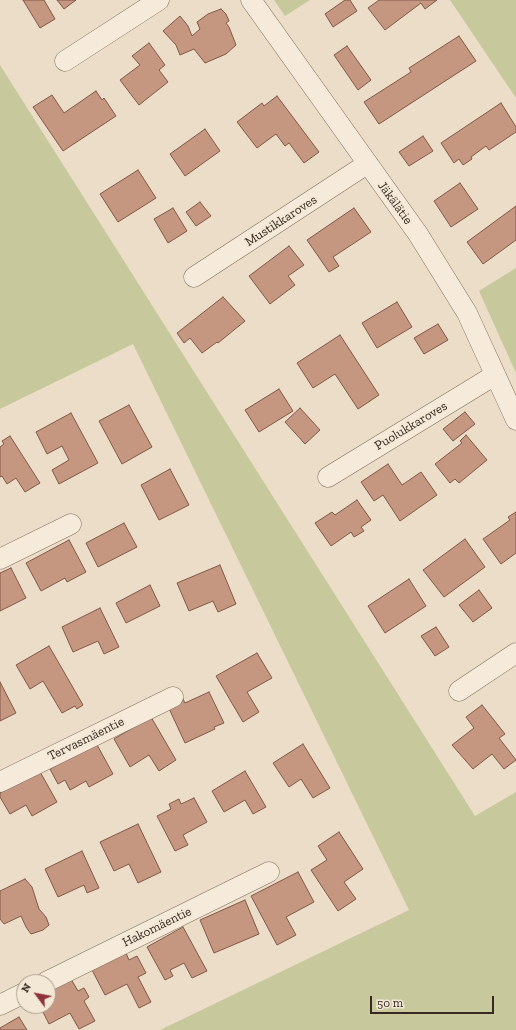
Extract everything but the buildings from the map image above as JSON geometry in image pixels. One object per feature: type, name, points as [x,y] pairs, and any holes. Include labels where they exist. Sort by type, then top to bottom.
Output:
[{"type":"street","points":[[65,61],[159,0]]},
{"type":"street","name":"Jäkälätie","points":[[251,0],[418,234],[467,313],[516,420]]},
{"type":"street","name":"Mustikkaroves","points":[[194,277],[367,164]]},
{"type":"street","name":"Puolukkaroves","points":[[328,477],[495,375]]},
{"type":"street","points":[[0,559],[71,524]]},
{"type":"street","points":[[459,691],[516,653]]},
{"type":"street","name":"Tervasmäentie","points":[[0,782],[172,697]]},
{"type":"street","name":"Hakomäentie","points":[[56,977],[268,872]]},
{"type":"street","points":[[0,1005],[16,997]]},
{"type":"green space","points":[[274,0],[310,0],[285,16]]},
{"type":"green space","points":[[450,0],[516,0],[516,98]]},
{"type":"green space","points":[[0,65],[475,816],[516,792],[516,1030],[160,1030],[409,910],[133,344],[0,409]]},
{"type":"green space","points":[[516,268],[516,373],[479,291]]}]
